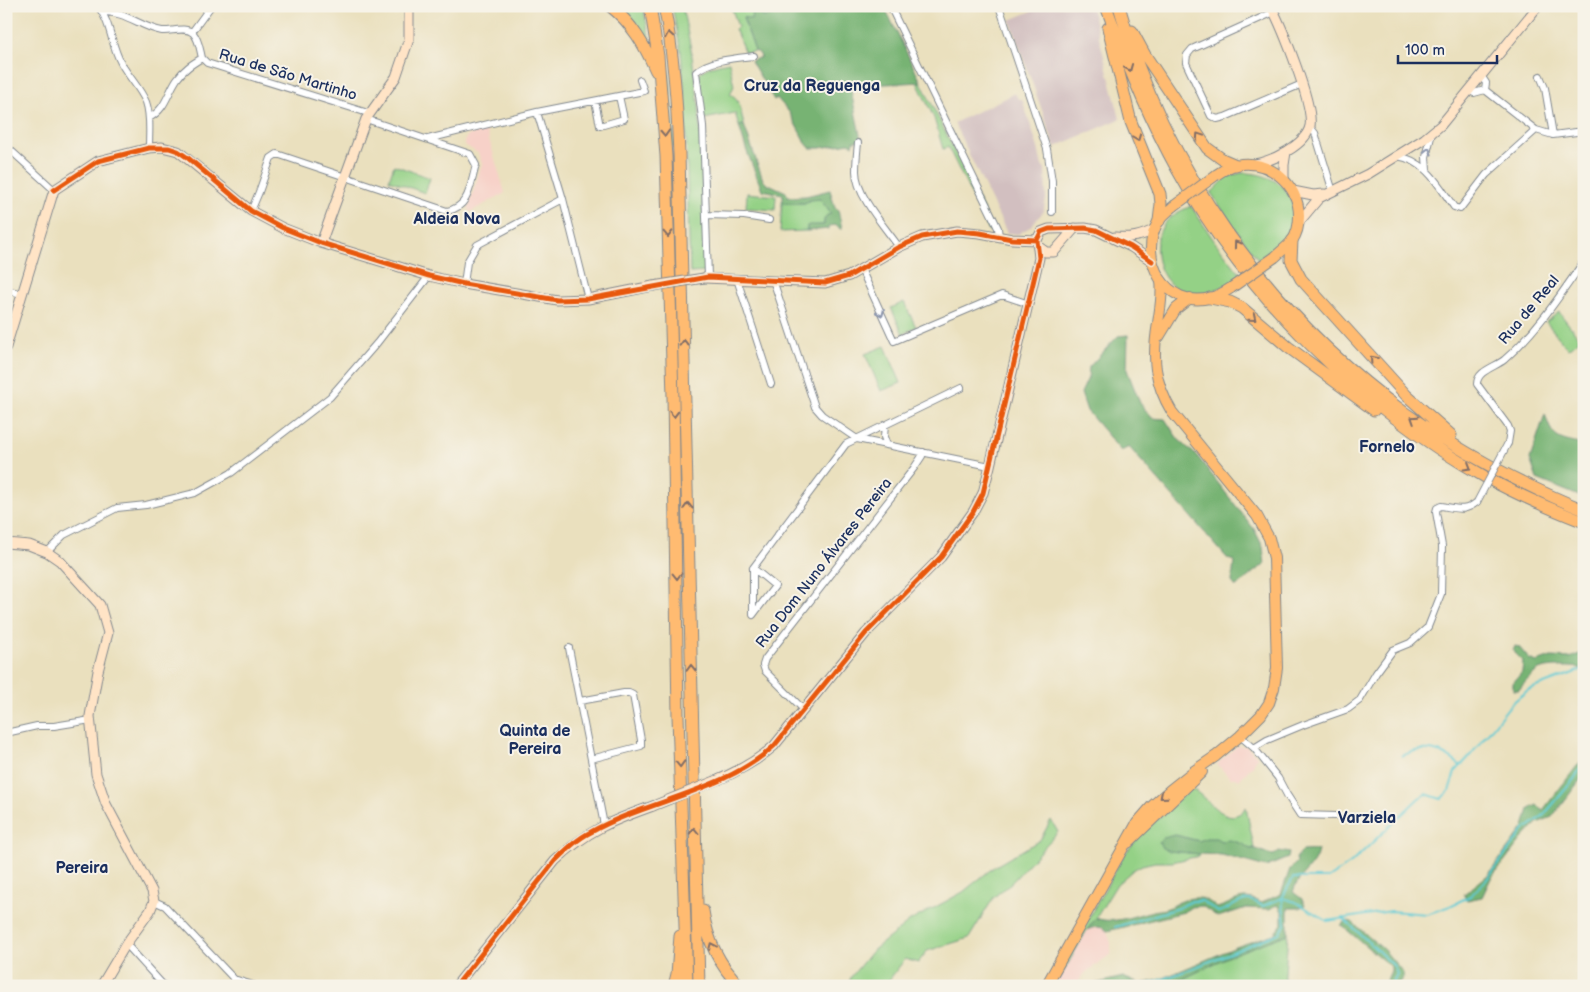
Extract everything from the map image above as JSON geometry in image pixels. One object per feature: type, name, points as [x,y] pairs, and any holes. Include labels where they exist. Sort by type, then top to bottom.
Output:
[{"type":"highway","points":[[610,6],[636,32],[648,53],[661,85]]},
{"type":"highway","points":[[650,6],[661,85],[666,156],[672,327],[678,716],[687,986]]},
{"type":"highway","points":[[664,6],[675,78],[679,154],[699,986]]},
{"type":"highway","points":[[1105,6],[1115,62],[1130,122],[1160,194],[1161,210],[1157,225]]},
{"type":"highway","points":[[1105,6],[1127,63],[1160,137],[1198,204],[1240,264],[1275,306],[1316,350],[1362,392],[1427,441]]},
{"type":"highway","points":[[1120,6],[1145,55],[1207,148],[1222,159],[1236,165]]},
{"type":"highway","points":[[1120,6],[1128,37],[1144,80],[1172,140],[1199,189],[1249,260],[1294,314],[1344,364],[1405,413],[1486,462],[1556,498],[1584,510]]},
{"type":"highway","points":[[1292,240],[1291,260],[1300,279],[1406,395],[1438,424],[1486,462]]},
{"type":"highway","points":[[1210,298],[1235,304],[1288,347],[1393,423],[1427,441],[1496,483],[1584,522]]},
{"type":"highway","points":[[696,879],[701,894],[704,920],[711,943],[723,965],[740,986]]},
{"type":"highway","points":[[674,986],[677,974],[681,918],[685,914]]},
{"type":"main road","points":[[1046,986],[1132,830],[1150,807],[1240,736],[1265,709],[1276,679],[1275,587],[1272,548],[1264,528],[1256,516],[1172,412],[1159,386],[1155,370],[1158,322],[1162,305],[1161,281],[1152,261],[1150,246],[1157,225],[1174,206],[1216,175],[1236,165],[1255,164],[1270,169],[1284,180],[1293,191],[1299,210],[1299,222],[1292,240],[1274,257],[1232,288],[1210,298],[1190,298],[1175,293],[1161,281]]},
{"type":"main road","points":[[1156,343],[1170,316],[1190,298]]},
{"type":"street","points":[[98,6],[103,12],[120,62],[146,102],[149,118],[149,148]]},
{"type":"street","points":[[192,32],[211,6]]},
{"type":"street","points":[[320,243],[367,116],[396,78],[409,39],[409,6]]},
{"type":"street","points":[[901,6],[891,8],[998,228],[999,237]]},
{"type":"street","points":[[999,6],[1046,149],[1051,173],[1052,212]]},
{"type":"street","points":[[1299,222],[1314,203],[1354,182],[1432,133],[1482,77],[1538,6]]},
{"type":"street","points":[[1255,164],[1267,162],[1286,152],[1306,136],[1310,127],[1310,114],[1302,84],[1272,9],[1192,50],[1187,55],[1186,63],[1211,116],[1217,119],[1302,84]]},
{"type":"street","points":[[103,12],[112,12],[162,31],[185,30],[192,32],[197,39],[202,58],[190,64],[177,79],[159,113],[149,118]]},
{"type":"street","points":[[706,277],[707,216],[703,126],[696,72],[719,61],[754,56]]},
{"type":"street","name":"Rua de São Martinho","points":[[202,58],[207,63],[367,116],[470,154],[474,158],[476,165],[465,201],[457,209],[447,211],[344,177]]},
{"type":"street","points":[[1540,76],[1545,88],[1553,135]]},
{"type":"street","points":[[1482,77],[1486,84],[1485,90]]},
{"type":"street","points":[[427,139],[537,112],[644,91],[640,80]]},
{"type":"street","points":[[1470,91],[1474,93],[1485,90]]},
{"type":"street","points":[[1485,90],[1536,130],[1553,135],[1584,132]]},
{"type":"street","points":[[595,101],[600,126],[624,119],[618,96]]},
{"type":"street","points":[[537,112],[563,199],[588,299]]},
{"type":"street","points":[[1310,127],[1315,133],[1330,193]]},
{"type":"street","points":[[1397,156],[1408,157],[1427,170],[1454,207],[1460,209],[1486,175],[1536,130]]},
{"type":"street","points":[[1427,170],[1426,157],[1432,133]]},
{"type":"street","points":[[858,143],[856,172],[860,188],[871,208],[899,247]]},
{"type":"street","points":[[6,146],[54,190]]},
{"type":"street","points":[[6,347],[54,190],[98,161],[149,148],[162,147],[178,151],[251,211],[283,228],[320,243],[429,276],[557,300],[588,299],[706,277],[825,283],[838,280],[899,247],[922,237],[957,231],[980,232],[1038,243],[1046,252],[1051,253]]},
{"type":"street","points":[[1284,180],[1286,152]]},
{"type":"street","points":[[251,211],[271,158],[274,155],[344,177]]},
{"type":"street","points":[[1293,191],[1313,195],[1330,193]]},
{"type":"street","points":[[464,284],[467,262],[477,245],[563,199]]},
{"type":"street","points":[[707,216],[744,216],[769,220]]},
{"type":"street","points":[[1112,237],[1133,238],[1145,235],[1157,225]]},
{"type":"street","points":[[1035,274],[1051,253],[1057,250],[1075,228]]},
{"type":"street","points":[[456,986],[555,861],[572,845],[589,833],[616,819],[720,779],[743,769],[766,754],[866,633],[941,557],[974,512],[982,493],[1039,258],[1038,243],[1041,232],[1049,229],[1075,228],[1096,230],[1112,237],[1152,261]]},
{"type":"street","points":[[1053,230],[1060,235],[1061,244]]},
{"type":"street","name":"Rua de Real","points":[[1254,748],[1267,740],[1348,708],[1360,700],[1376,672],[1393,650],[1410,643],[1428,626],[1441,594],[1442,546],[1436,512],[1437,508],[1441,506],[1463,510],[1477,502],[1508,443],[1510,431],[1508,426],[1477,384],[1477,379],[1480,374],[1504,360],[1551,309],[1584,261]]},
{"type":"street","points":[[861,269],[894,342],[1002,295],[1028,304]]},
{"type":"street","points":[[46,552],[64,535],[117,508],[146,505],[195,494],[231,473],[330,397],[377,343],[429,276]]},
{"type":"street","points":[[737,279],[771,384]]},
{"type":"street","points":[[773,280],[815,407],[822,415],[857,439],[990,466]]},
{"type":"street","points":[[6,290],[22,294]]},
{"type":"street","points":[[753,568],[775,586],[753,615],[753,568],[846,444],[961,388]]},
{"type":"street","points":[[885,425],[884,437],[887,445]]},
{"type":"street","name":"Rua Dom Nuno Álvares Pereira","points":[[804,710],[765,671],[763,665],[765,659],[914,468],[923,452]]},
{"type":"street","points":[[6,543],[29,545],[46,552],[60,562],[100,605],[108,633],[98,671],[91,720],[96,774],[104,797],[152,892],[154,901],[150,911],[126,944],[101,986]]},
{"type":"street","points":[[569,648],[604,825]]},
{"type":"street","points":[[580,701],[624,693],[633,695],[641,740],[640,746],[591,759]]},
{"type":"street","points":[[7,731],[91,720]]},
{"type":"street","points":[[1240,736],[1254,748],[1278,778],[1300,815],[1336,816]]},
{"type":"street","points":[[154,901],[165,906],[234,979],[256,986]]},
{"type":"street","points":[[126,944],[164,986]]},
{"type":"shaded area","points":[[1044,6],[1091,6],[1120,119],[1055,147],[1010,20]]},
{"type":"shaded area","points":[[1015,93],[1018,99],[1022,99],[1042,166],[1045,168],[1046,199],[1043,212],[1030,227],[1018,234],[1007,233],[954,123]]},
{"type":"shaded area","points":[[486,129],[505,193],[470,212],[468,208],[482,164],[478,153],[466,146],[464,142],[467,136]]},
{"type":"shaded area","points":[[1237,746],[1246,746],[1258,757],[1239,780],[1230,778],[1217,764]]},
{"type":"shaded area","points":[[1097,927],[1104,928],[1107,931],[1111,943],[1111,954],[1085,973],[1075,986],[1055,986],[1087,930]]},
{"type":"green space","points":[[619,6],[643,6],[651,45],[637,25]]},
{"type":"green space","points":[[655,6],[657,6],[670,81],[675,147],[672,147],[665,63]]},
{"type":"green space","points":[[672,6],[682,6],[691,49],[699,106],[706,272],[690,273],[685,97],[681,52]]},
{"type":"green space","points":[[731,6],[770,6],[775,15],[763,17],[760,12],[751,19],[743,18],[755,51],[745,53],[735,29],[738,27]]},
{"type":"green space","points":[[770,6],[884,6],[921,82],[850,86],[861,140],[854,141],[853,145],[849,143],[810,148],[789,112],[777,98],[774,100],[751,61],[761,57],[755,51],[743,17],[751,19],[756,9],[763,17],[775,15]]},
{"type":"green space","points":[[729,62],[734,86],[730,94],[738,102],[744,125],[739,126],[735,113],[704,119],[699,74],[709,67]]},
{"type":"green space","points":[[917,82],[921,82],[991,226],[989,231],[948,147],[943,149],[934,118]]},
{"type":"green space","points":[[744,125],[763,180],[768,185],[786,192],[788,197],[806,196],[830,190],[835,208],[838,209],[842,229],[837,225],[829,226],[829,229],[807,231],[807,226],[809,225],[824,225],[827,215],[831,214],[820,199],[810,200],[805,203],[782,203],[783,194],[762,190],[739,126]]},
{"type":"green space","points":[[394,165],[430,178],[425,193],[389,180]]},
{"type":"green space","points":[[1241,173],[1255,174],[1278,183],[1292,201],[1292,225],[1286,239],[1278,249],[1261,263],[1211,193],[1227,177]]},
{"type":"green space","points":[[747,193],[776,196],[775,210],[746,208]]},
{"type":"green space","points":[[820,198],[831,214],[824,220],[824,225],[807,226],[807,231],[780,232],[782,203],[805,203]]},
{"type":"green space","points":[[1191,206],[1215,242],[1242,276],[1210,292],[1196,294],[1178,289],[1169,283],[1159,264],[1157,252],[1157,241],[1160,231],[1168,219]]},
{"type":"green space","points":[[904,302],[916,327],[903,334],[891,308]]},
{"type":"green space","points":[[1559,312],[1580,339],[1568,349],[1546,322]]},
{"type":"green space","points":[[1128,335],[1127,370],[1140,403],[1152,418],[1165,419],[1178,439],[1197,456],[1254,529],[1263,547],[1265,565],[1236,587],[1232,582],[1234,561],[1228,559],[1129,447],[1121,451],[1087,411],[1081,393],[1088,378],[1089,367],[1118,336]]},
{"type":"green space","points":[[885,346],[901,383],[881,391],[865,354]]},
{"type":"green space","points":[[1545,414],[1551,429],[1557,437],[1584,445],[1584,498],[1537,479],[1530,459]]},
{"type":"green space","points":[[1515,646],[1519,647],[1529,659],[1537,662],[1551,657],[1570,658],[1584,652],[1584,669],[1561,667],[1539,670],[1519,690],[1513,690],[1513,683],[1522,672],[1523,661],[1513,651]]},
{"type":"green space","points":[[1584,757],[1584,775],[1552,817],[1537,823],[1521,840],[1491,878],[1482,897],[1467,900],[1464,894],[1488,875],[1524,827],[1529,809],[1537,805],[1543,810]]},
{"type":"green space","points":[[1191,788],[1225,814],[1232,816],[1239,814],[1246,807],[1254,848],[1250,849],[1235,842],[1199,841],[1175,835],[1169,851],[1200,854],[1199,856],[1172,862],[1155,862],[1142,865],[1117,884],[1087,930],[1059,980],[1056,976],[1124,855],[1140,835]]},
{"type":"green space","points":[[1051,820],[1058,832],[1012,882],[994,897],[969,938],[927,951],[918,963],[905,959],[886,984],[887,986],[848,986],[851,977],[871,952],[910,921],[963,892],[994,867],[1040,840]]},
{"type":"green space","points":[[1175,835],[1199,841],[1206,838],[1216,838],[1221,841],[1230,840],[1243,844],[1250,849],[1256,849],[1271,855],[1279,851],[1289,853],[1288,858],[1266,867],[1222,855],[1169,851],[1162,848],[1159,842],[1163,838]]},
{"type":"green space","points":[[1318,850],[1314,861],[1295,886],[1293,892],[1302,899],[1305,905],[1299,908],[1288,908],[1288,934],[1231,955],[1169,986],[1086,986],[1123,977],[1140,984],[1159,980],[1236,947],[1274,934],[1282,924],[1282,911],[1278,905],[1269,909],[1246,908],[1218,917],[1202,906],[1191,907],[1184,912],[1107,931],[1097,927],[1087,930],[1096,918],[1103,920],[1124,919],[1166,909],[1192,898],[1201,898],[1217,908],[1243,898],[1261,903],[1281,894],[1290,869],[1297,862],[1296,858],[1302,851]]},
{"type":"green space","points":[[1347,921],[1352,922],[1384,950],[1401,970],[1403,977],[1397,986],[1384,986],[1391,967],[1341,925]]},
{"type":"green space","points":[[1288,934],[1284,986],[1169,986],[1231,955]]},
{"type":"waterway","points":[[1115,927],[1178,908],[1192,901],[1202,901],[1218,912],[1226,910],[1244,900],[1263,906],[1282,898],[1293,878],[1329,878],[1351,863],[1419,798],[1426,794],[1441,799],[1449,791],[1455,772],[1511,704],[1528,690],[1584,669]]},
{"type":"waterway","points":[[1402,756],[1418,750],[1433,750],[1447,756],[1461,766]]},
{"type":"waterway","points":[[1144,986],[1279,933],[1285,925],[1282,898],[1296,902],[1327,921],[1391,911],[1427,914],[1450,906],[1470,896],[1484,883],[1523,831],[1544,815],[1574,779],[1584,762]]},
{"type":"waterway","points":[[1343,918],[1394,966],[1397,974],[1391,986]]},
{"type":"cycle path","points":[[54,190],[98,161],[149,148],[169,148],[178,151],[188,158],[251,211],[283,228],[321,243],[429,276],[557,300],[588,299],[708,277],[825,283],[849,276],[899,247],[922,237],[957,231],[1012,239],[1037,240]]},
{"type":"cycle path","points":[[456,986],[555,861],[576,841],[613,821],[709,785],[732,774],[754,762],[774,746],[866,633],[941,557],[973,512],[983,493],[1039,258],[1037,240],[1041,232],[1049,229],[1085,228],[1096,230],[1131,247],[1152,261]]},
{"type":"district","name":"Cruz da Reguenga","points":[[812,86]]},
{"type":"district","name":"Aldeia Nova","points":[[457,219]]},
{"type":"district","name":"Fornelo","points":[[1387,447]]},
{"type":"district","name":"Quinta de Pereira","points":[[535,740]]},
{"type":"district","name":"Varziela","points":[[1367,818]]},
{"type":"district","name":"Pereira","points":[[82,868]]}]
